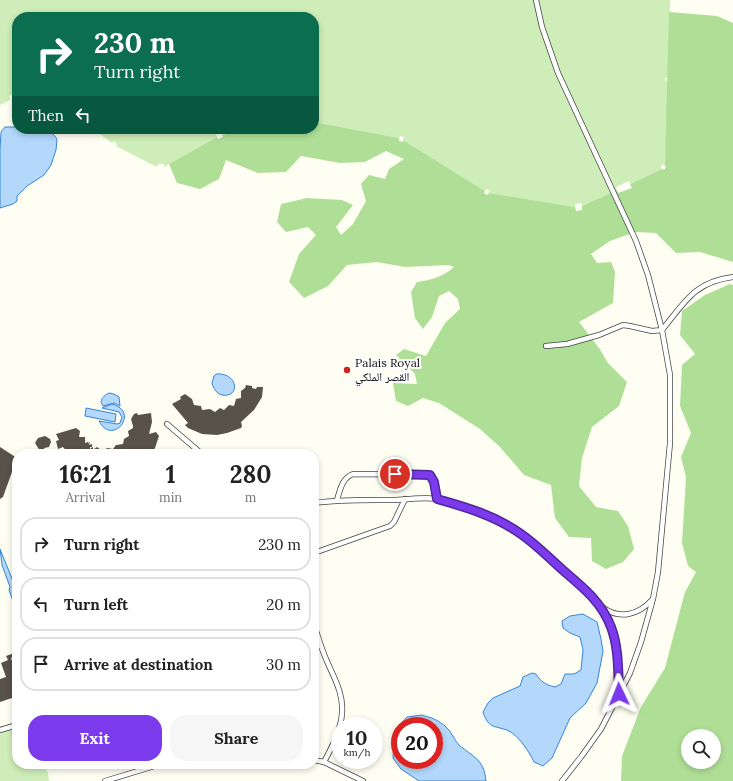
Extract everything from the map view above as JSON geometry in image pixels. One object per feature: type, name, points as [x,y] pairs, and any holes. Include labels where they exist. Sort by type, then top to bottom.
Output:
[{"type":"lane","points":[[536,0],[542,27],[558,73],[636,241],[648,274],[662,330],[670,375],[670,443],[658,572],[653,599],[641,642],[630,673],[601,729],[562,781]]},
{"type":"lane","points":[[546,346],[567,344],[599,335],[623,325],[652,331],[662,330],[688,298],[698,289],[709,282],[733,277]]},
{"type":"lane","points":[[167,424],[196,449]]},
{"type":"lane","points":[[337,500],[341,486],[345,479],[353,474],[430,475],[434,482],[437,499]]},
{"type":"lane","points":[[319,551],[390,526],[394,522],[405,499]]},
{"type":"lane","points":[[319,502],[437,499],[461,506],[502,522],[521,534],[545,553],[607,610],[617,614],[632,614],[642,609],[653,599]]},
{"type":"lane","points":[[601,606],[615,639],[618,654],[619,694]]},
{"type":"lane","points":[[319,639],[340,690],[342,704],[339,728],[324,762]]},
{"type":"lane","points":[[0,730],[12,726]]},
{"type":"lane","points":[[319,761],[363,781]]},
{"type":"lane","points":[[105,781],[141,769]]},
{"type":"green space","points":[[0,0],[670,0],[668,78],[665,78],[665,81],[668,81],[665,166],[663,164],[661,167],[662,169],[630,184],[629,181],[616,187],[617,190],[582,206],[581,203],[575,204],[575,207],[489,193],[490,191],[486,189],[485,191],[403,140],[404,137],[400,136],[399,138],[319,123],[319,12],[12,12],[12,94],[9,96],[10,100],[0,105]]},
{"type":"green space","points":[[669,12],[717,16],[733,23],[733,262],[700,252],[676,253],[656,233],[635,232],[610,241],[591,254],[597,263],[611,262],[615,272],[613,303],[579,322],[599,348],[608,363],[627,382],[619,406],[592,427],[582,458],[579,486],[596,507],[618,511],[628,526],[634,549],[623,562],[606,569],[592,561],[591,538],[569,537],[555,518],[551,485],[524,475],[500,447],[480,429],[439,403],[423,398],[408,406],[396,401],[393,383],[417,384],[415,374],[396,355],[404,349],[426,356],[445,323],[460,309],[458,299],[449,291],[439,296],[432,317],[423,329],[415,318],[411,292],[417,282],[437,278],[454,267],[449,265],[405,267],[377,262],[347,265],[328,286],[304,298],[289,282],[299,254],[316,235],[308,227],[286,232],[277,222],[281,204],[307,198],[342,200],[353,205],[336,227],[341,235],[353,224],[366,201],[361,184],[369,175],[385,179],[389,169],[404,159],[386,151],[365,162],[340,163],[301,156],[286,172],[258,173],[226,160],[219,179],[200,189],[177,183],[169,164],[217,137],[218,139],[223,137],[222,135],[319,134],[319,123],[399,138],[399,141],[403,142],[403,140],[485,191],[484,193],[487,195],[489,193],[575,207],[576,211],[582,210],[582,206],[617,190],[618,193],[632,188],[630,184],[662,169],[664,170],[666,167]]},
{"type":"green space","points":[[100,134],[216,134],[217,137],[164,167],[164,164],[158,164],[157,167],[116,146],[117,144],[114,141],[112,143]]},
{"type":"green space","points":[[730,284],[733,285],[733,781],[621,781],[622,756],[641,707],[665,668],[685,592],[696,572],[688,566],[682,543],[686,477],[681,457],[691,433],[680,406],[682,365],[695,354],[680,335],[682,311],[705,295]]},
{"type":"green space","points":[[12,728],[12,769],[46,769],[49,781],[0,781],[0,732]]},
{"type":"water","points":[[5,127],[12,127],[12,134],[53,134],[57,139],[56,150],[51,165],[44,175],[27,186],[17,196],[17,201],[13,204],[0,208],[0,149],[1,132]]},
{"type":"water","points":[[216,374],[223,374],[233,381],[234,389],[232,393],[222,395],[218,393],[213,387],[212,383]]},
{"type":"water","points":[[109,393],[119,397],[120,406],[114,403],[103,406],[101,402],[102,399]]},
{"type":"water","points":[[112,404],[120,408],[124,414],[124,420],[116,429],[111,430],[104,428],[99,421],[117,424],[120,423],[122,417],[119,412],[102,408]]},
{"type":"water","points":[[86,408],[116,414],[115,422],[85,416]]},
{"type":"water","points":[[0,549],[12,579],[12,598],[9,590],[10,587],[2,565]]},
{"type":"water","points":[[583,614],[597,622],[601,639],[603,651],[597,683],[586,703],[570,718],[552,758],[543,766],[534,762],[524,745],[513,733],[490,724],[485,718],[483,712],[493,698],[520,686],[523,677],[532,673],[536,674],[544,683],[555,687],[561,684],[565,674],[574,674],[581,670],[583,650],[580,637],[563,628],[562,621],[570,616]]},
{"type":"water","points":[[421,715],[428,717],[407,717]]},
{"type":"water","points":[[443,725],[450,731],[459,745],[477,759],[483,768],[486,781],[419,781],[401,769],[443,769]]},
{"type":"building","points":[[246,385],[252,386],[252,388],[256,389],[257,387],[263,387],[262,397],[254,410],[241,422],[241,428],[227,433],[217,435],[202,434],[188,428],[185,425],[188,423],[172,404],[181,399],[180,397],[185,394],[192,399],[194,405],[201,406],[202,410],[210,409],[215,412],[220,408],[224,410],[229,405],[234,406],[236,399],[241,398],[241,391]]},
{"type":"building","points":[[137,413],[138,415],[151,413],[152,422],[149,434],[156,432],[159,436],[155,448],[113,449],[116,445],[123,444],[124,439],[129,436],[128,431],[133,428],[131,419],[134,414]]},
{"type":"building","points":[[76,428],[80,431],[79,437],[85,437],[85,443],[88,442],[88,444],[90,442],[89,445],[92,444],[92,447],[90,447],[90,449],[65,449],[63,447],[58,449],[56,441],[59,440],[56,434]]},
{"type":"building","points":[[45,436],[50,439],[51,442],[49,447],[39,449],[35,443],[38,438]]},
{"type":"building","points":[[0,447],[12,455],[12,472],[3,497],[0,499]]},
{"type":"building","points":[[12,654],[12,698],[0,702],[0,679],[6,677],[1,663],[8,660],[6,656]]},
{"type":"place","name":"Palais Royal القصر الملكي","points":[[347,370]]},
{"type":"route","points":[[395,474],[430,475],[433,478],[437,499],[481,513],[502,522],[521,534],[545,553],[583,587],[601,606],[611,627],[618,654],[619,694]]}]
